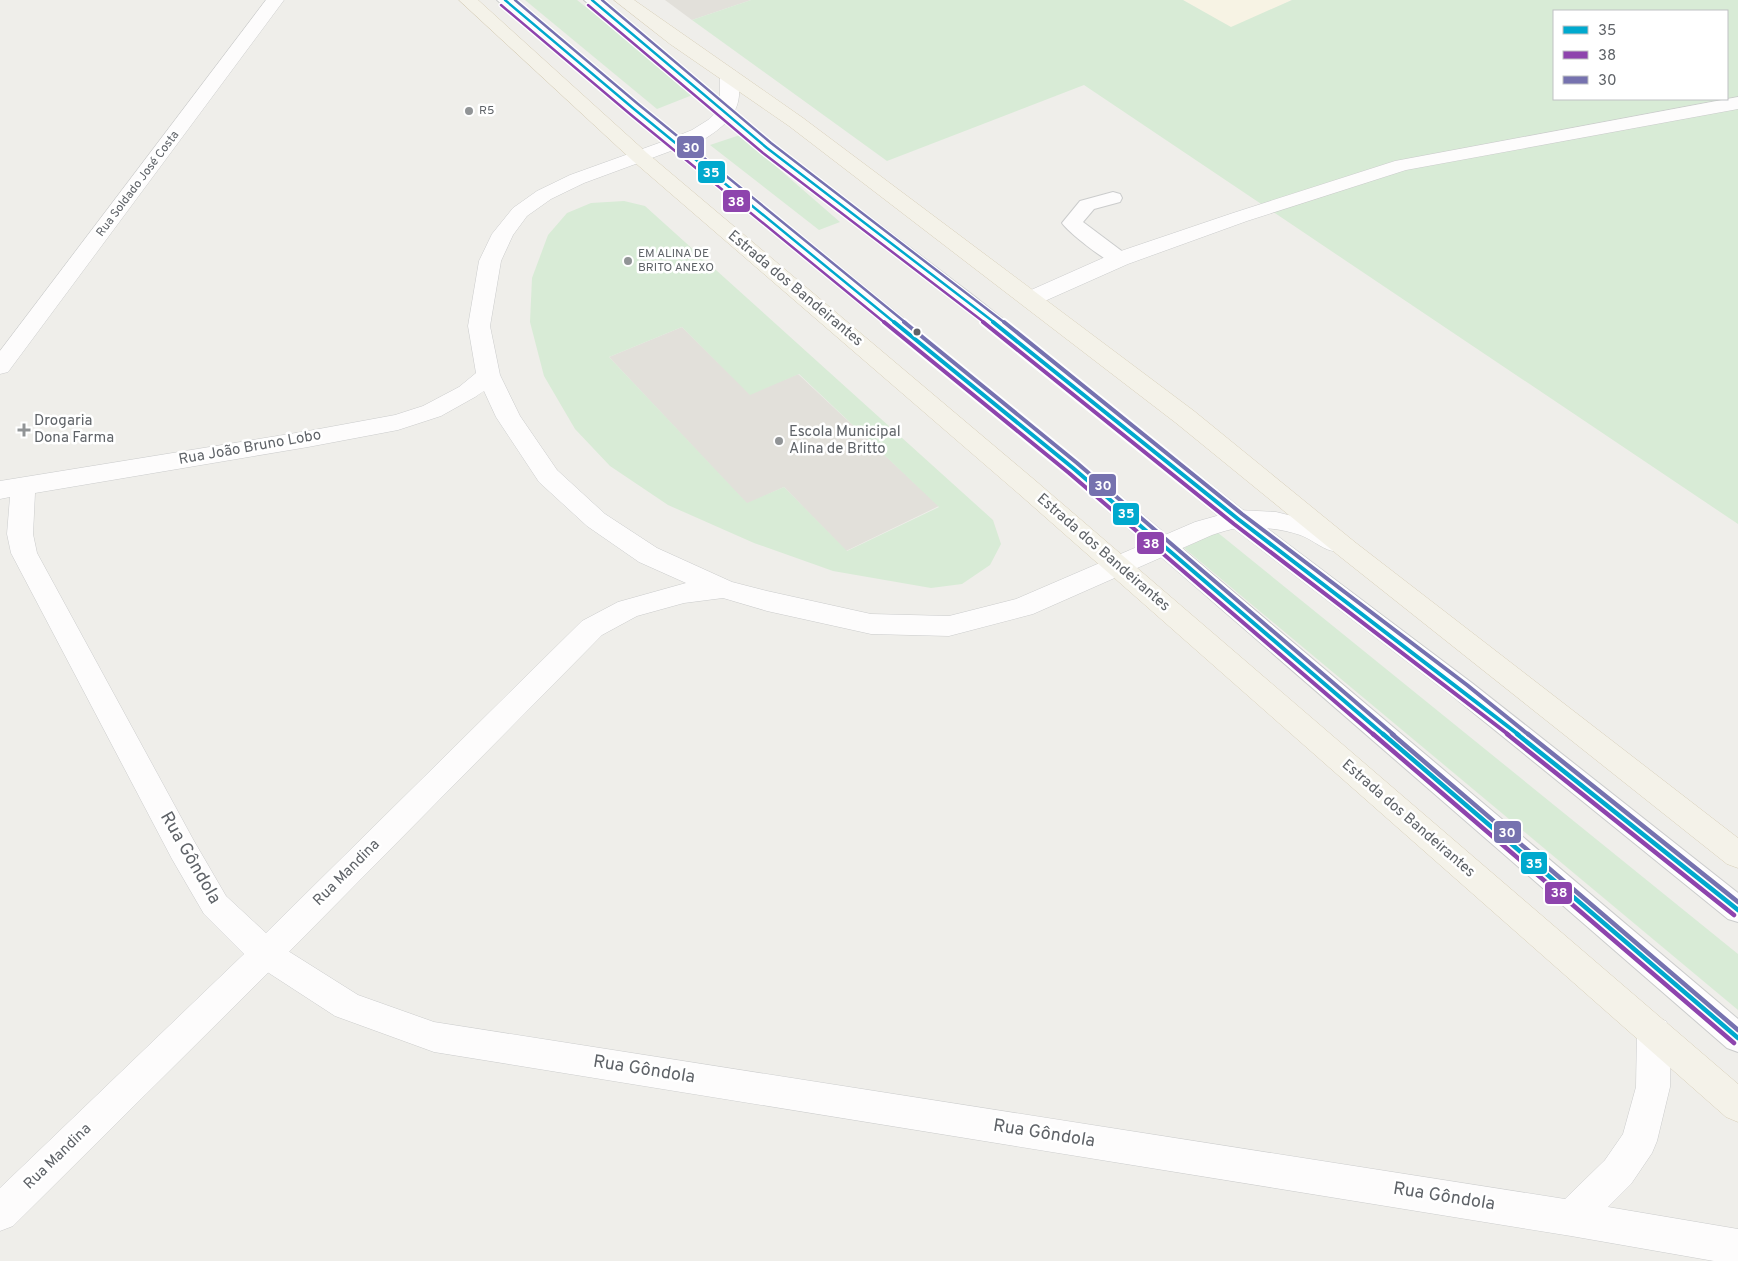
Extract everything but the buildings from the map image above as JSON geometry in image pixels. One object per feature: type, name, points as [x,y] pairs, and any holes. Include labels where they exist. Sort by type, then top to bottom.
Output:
[{"type":"main road","name":"Estrada dos Bandeirantes","points":[[468,0],[640,157],[1117,565],[1738,1106]]},
{"type":"main road","points":[[623,0],[677,40],[796,122],[1185,417],[1347,549],[1738,855]]},
{"type":"street","name":"Rua Soldado José Costa","points":[[0,367],[275,0]]},
{"type":"street","points":[[729,75],[730,95],[726,112],[715,124],[677,144],[577,179],[544,195],[520,212],[502,234],[490,261],[479,326],[488,375],[508,417],[548,476],[596,520],[648,555],[724,589],[767,601],[872,624],[949,626],[1023,607],[1204,528],[1238,519],[1276,521],[1308,528],[1347,549]]},
{"type":"street","points":[[1030,299],[1120,259],[1240,216],[1402,165],[1738,102]]},
{"type":"street","name":"Rua João Bruno Lobo","points":[[12,488],[398,422],[432,411],[467,392],[488,375]]},
{"type":"street","name":"Rua Gôndola","points":[[12,488],[24,553],[214,905],[266,954],[347,1006],[434,1037],[1571,1218],[1738,1247]]},
{"type":"street","name":"Rua Mandina","points":[[0,1213],[266,954],[592,628],[628,609],[684,593],[724,589]]},
{"type":"street","points":[[1571,1218],[1618,1172],[1639,1141],[1652,1087],[1654,1032]]},
{"type":"lane","points":[[505,0],[677,144],[1066,462],[1738,1038]]},
{"type":"lane","points":[[592,0],[767,148],[968,301],[1238,519],[1463,690],[1738,910]]},
{"type":"lane","points":[[1113,198],[1087,205],[1072,222],[1084,235],[1098,242],[1120,259]]},
{"type":"shaded area","points":[[665,0],[751,0],[692,20]]},
{"type":"shaded area","points":[[1183,0],[1292,0],[1231,28]]},
{"type":"shaded area","name":"Escola Municipal Alina de Britto","points":[[682,327],[750,394],[798,374],[939,506],[846,551],[784,487],[747,504],[609,357]]},
{"type":"green space","points":[[525,0],[577,0],[695,94],[657,109]]},
{"type":"green space","points":[[751,0],[1183,0],[1231,27],[1292,0],[1738,0],[1738,524],[1084,85],[887,161],[692,20]]},
{"type":"green space","points":[[740,135],[840,222],[819,230],[710,145]]},
{"type":"green space","points":[[624,201],[645,206],[993,520],[1001,544],[990,565],[962,584],[931,588],[833,571],[754,543],[668,505],[610,466],[575,429],[544,376],[530,322],[532,278],[548,235],[567,213],[591,203]],"holes":[[[682,327],[750,395],[799,374],[939,507],[847,551],[784,487],[747,503],[609,357]]]},
{"type":"green space","points":[[1217,532],[1738,954],[1738,1010],[1184,548]]},
{"type":"transit line","name":"35","points":[[505,0],[634,109],[1073,468],[1738,1038]]},
{"type":"transit line","name":"30","points":[[515,0],[638,104],[1077,463],[1738,1030]]},
{"type":"transit line","name":"35","points":[[592,0],[767,148],[968,301],[1238,519],[1463,690],[1738,910]]},
{"type":"transit line","name":"30","points":[[602,0],[771,143],[972,296],[1242,514],[1467,685],[1738,902]]},
{"type":"transit line","name":"38","points":[[501,5],[630,114],[1069,473],[1734,1043]]},
{"type":"transit line","name":"38","points":[[588,5],[763,153],[964,306],[1234,524],[1459,695],[1734,915]]},
{"type":"place","name":"R5","points":[[469,111]]},
{"type":"place","name":"EM ALINA DE BRITO ANEXO","points":[[628,261]]},
{"type":"place","name":"Drogaria Dona Farma","points":[[24,430]]},
{"type":"place","name":"Escola Municipal Alina de Britto","points":[[779,441]]}]
